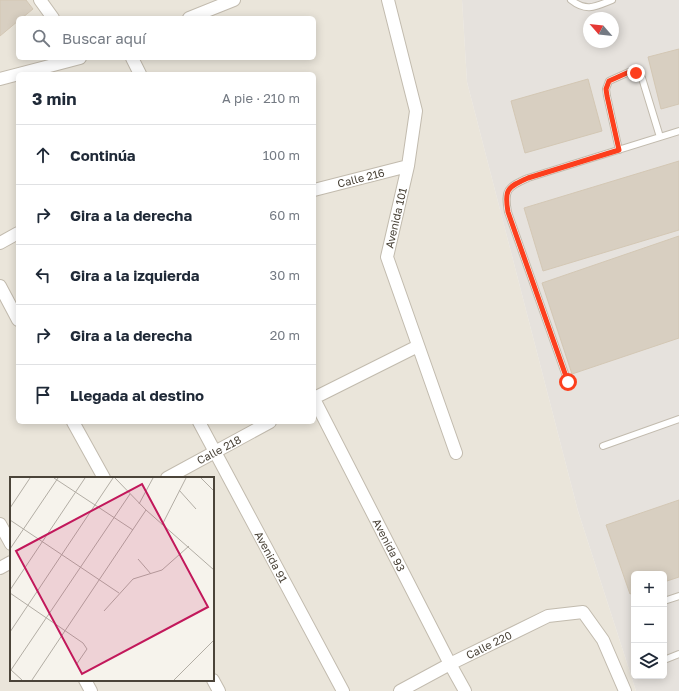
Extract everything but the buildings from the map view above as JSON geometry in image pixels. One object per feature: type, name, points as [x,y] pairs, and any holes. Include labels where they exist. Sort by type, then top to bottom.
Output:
[{"type":"street","points":[[40,0],[52,16]]},
{"type":"street","points":[[193,16],[219,3],[234,0]]},
{"type":"street","name":"Avenida 101","points":[[388,0],[416,111],[408,166],[387,257],[456,453]]},
{"type":"street","points":[[35,72],[74,60]]},
{"type":"street","points":[[133,60],[139,72]]},
{"type":"street","points":[[0,79],[16,78]]},
{"type":"street","name":"Calle 216","points":[[316,189],[408,166]]},
{"type":"street","points":[[0,243],[16,234]]},
{"type":"street","points":[[0,286],[16,316]]},
{"type":"street","points":[[316,398],[418,346]]},
{"type":"street","name":"Avenida 93","points":[[316,403],[465,691]]},
{"type":"street","points":[[74,424],[103,477]]},
{"type":"street","name":"Avenida 91","points":[[200,424],[342,691]]},
{"type":"street","name":"Calle 218","points":[[169,477],[266,424]]},
{"type":"street","points":[[0,524],[10,542]]},
{"type":"street","points":[[0,568],[10,563]]},
{"type":"street","name":"Calle 220","points":[[400,691],[450,664],[548,616],[583,612],[603,640],[625,691]]},
{"type":"street","points":[[86,681],[91,691]]},
{"type":"street","points":[[214,681],[219,691]]},
{"type":"lane","points":[[571,0],[575,4],[593,8],[612,0]]},
{"type":"lane","points":[[619,150],[606,89],[609,81],[629,72],[636,73],[642,78],[660,137]]},
{"type":"lane","points":[[568,382],[508,212],[506,201],[508,190],[513,184],[528,178],[679,131]]},
{"type":"lane","points":[[603,446],[679,419]]},
{"type":"lane","points":[[667,600],[679,596]]},
{"type":"lane","points":[[667,659],[679,654]]},
{"type":"shaded area","points":[[0,0],[462,0],[467,82],[578,511],[636,691],[0,691]]},
{"type":"shaded area","points":[[462,0],[679,0],[679,691],[636,691],[632,679],[667,679],[667,571],[631,571],[631,675],[578,511],[467,82]]},
{"type":"route","points":[[568,382],[508,212],[506,201],[508,190],[513,184],[528,178],[619,150],[606,89],[609,81],[629,72],[636,73]]}]
